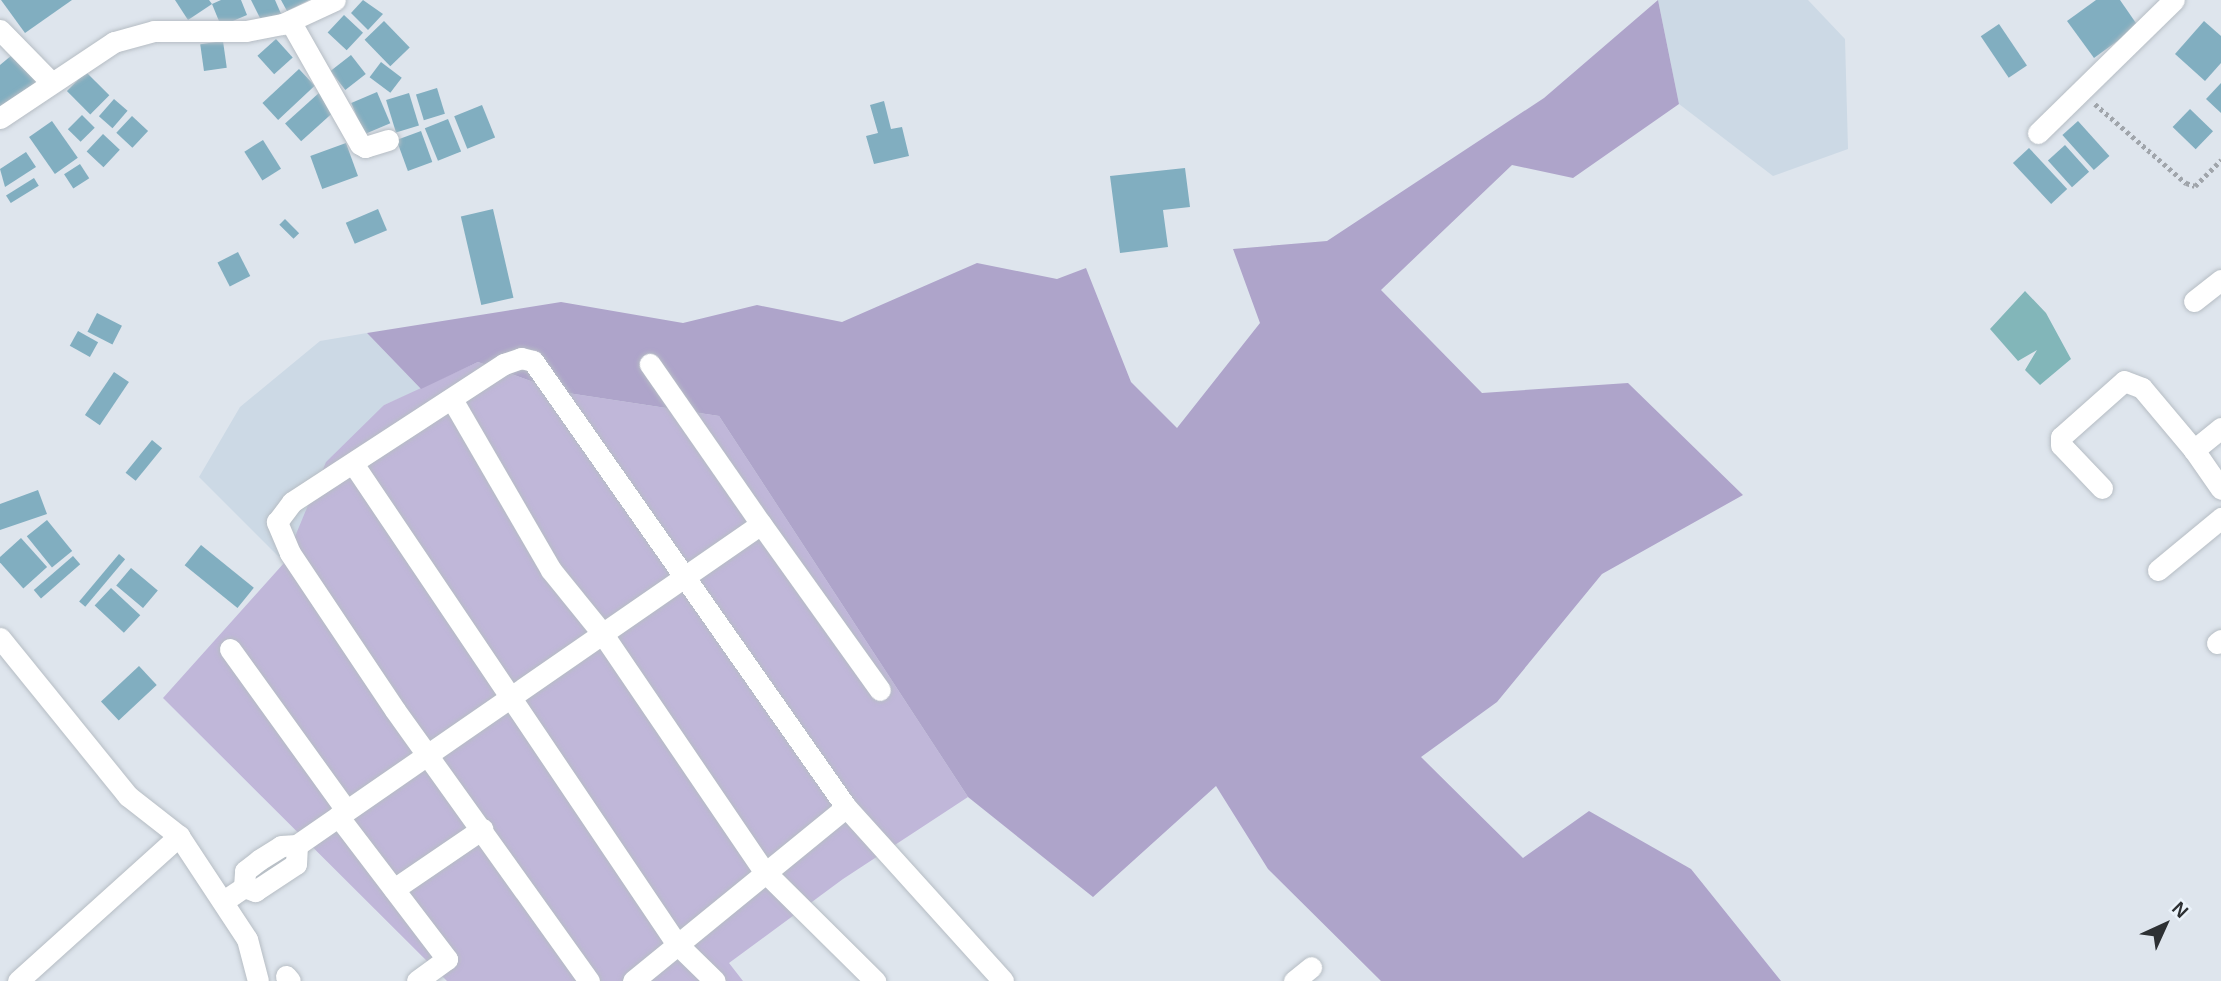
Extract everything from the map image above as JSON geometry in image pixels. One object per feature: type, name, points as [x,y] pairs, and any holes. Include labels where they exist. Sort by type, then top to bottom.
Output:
[{"type":"street","points":[[0,118],[50,82],[114,42],[154,32],[246,31],[290,21],[335,0]]},
{"type":"street","points":[[2038,133],[2082,93],[2174,0]]},
{"type":"street","points":[[290,21],[360,144],[365,147],[388,140]]},
{"type":"street","points":[[0,30],[50,82]]},
{"type":"street","points":[[2194,302],[2221,280]]},
{"type":"street","points":[[589,981],[396,710],[277,528],[282,509],[453,401],[504,364],[521,358],[533,361],[687,575],[846,807],[1003,981]]},
{"type":"street","points":[[650,364],[880,690]]},
{"type":"street","points":[[2102,488],[2062,445],[2062,437],[2124,381],[2142,388],[2211,442],[2221,489]]},
{"type":"street","points":[[453,401],[551,570],[602,634],[764,870],[876,981]]},
{"type":"street","points":[[354,465],[509,699],[676,943],[715,981]]},
{"type":"street","points":[[2158,570],[2221,518]]},
{"type":"street","points":[[225,900],[243,887],[255,891],[296,864],[297,845],[761,524]]},
{"type":"street","points":[[0,638],[31,682],[128,796],[179,836],[225,900],[247,939],[258,981]]},
{"type":"street","points":[[230,649],[394,889],[447,959],[417,981]]},
{"type":"street","points":[[633,981],[764,870],[846,807]]},
{"type":"street","points":[[394,889],[482,829]]},
{"type":"street","points":[[18,981],[179,836]]},
{"type":"street","points":[[1294,981],[1311,967]]},
{"type":"path","points":[[2082,93],[2186,183],[2195,186],[2221,160]]},
{"type":"shaded area","points":[[1658,0],[1808,0],[1845,39],[1848,149],[1773,176],[1679,104]]},
{"type":"shaded area","points":[[1658,0],[1679,104],[1573,178],[1512,165],[1381,290],[1482,393],[1628,383],[1743,495],[1602,574],[1497,702],[1421,757],[1523,858],[1589,811],[1691,869],[1781,981],[1381,981],[1268,869],[1216,786],[1093,897],[968,797],[719,416],[561,392],[478,362],[421,389],[367,333],[561,302],[683,323],[757,305],[842,322],[977,263],[1057,279],[1086,268],[1131,382],[1177,428],[1260,323],[1233,249],[1327,241],[1544,98]]},
{"type":"shaded area","points":[[367,333],[421,389],[384,405],[284,562],[199,477],[240,407],[320,341]]},
{"type":"shaded area","points":[[478,362],[561,392],[719,416],[968,797],[843,879],[729,963],[743,981],[447,981],[163,698],[284,563],[326,462],[384,405]]},
{"type":"water","points":[[2025,291],[2046,313],[2071,359],[2040,385],[2025,370],[2037,350],[2018,361],[1990,329]]},
{"type":"building","points":[[1,0],[72,0],[25,33]]},
{"type":"building","points":[[175,0],[209,0],[212,4],[188,20]]},
{"type":"building","points":[[221,0],[241,0],[247,15],[221,26],[212,4]]},
{"type":"building","points":[[251,0],[275,0],[282,16],[263,24]]},
{"type":"building","points":[[281,0],[309,0],[287,11]]},
{"type":"building","points":[[363,0],[383,14],[368,30],[351,13]]},
{"type":"building","points":[[2096,0],[2120,0],[2138,26],[2094,58],[2067,21]]},
{"type":"building","points":[[344,15],[363,33],[347,50],[328,33]]},
{"type":"building","points":[[384,21],[410,48],[390,66],[365,40]]},
{"type":"building","points":[[2204,21],[2221,36],[2221,63],[2205,81],[2175,54]]},
{"type":"building","points":[[1999,24],[2027,65],[2009,78],[1981,36]]},
{"type":"building","points":[[276,39],[293,58],[274,74],[257,56]]},
{"type":"building","points":[[223,41],[227,68],[204,71],[200,44]]},
{"type":"building","points":[[18,50],[43,80],[0,115],[0,65]]},
{"type":"building","points":[[351,55],[366,74],[345,90],[331,71]]},
{"type":"building","points":[[381,62],[402,78],[390,93],[370,77]]},
{"type":"building","points":[[299,69],[315,86],[278,120],[262,103]]},
{"type":"building","points":[[86,72],[109,95],[90,114],[67,91]]},
{"type":"building","points":[[2221,83],[2221,113],[2206,99]]},
{"type":"building","points":[[437,88],[445,114],[424,120],[416,94]]},
{"type":"building","points":[[320,92],[336,110],[301,141],[285,123]]},
{"type":"building","points":[[377,92],[390,123],[365,134],[351,103]]},
{"type":"building","points":[[409,93],[419,126],[396,133],[386,100]]},
{"type":"building","points":[[114,99],[128,111],[112,128],[99,116]]},
{"type":"building","points":[[884,101],[891,129],[902,127],[909,156],[874,164],[866,136],[878,133],[870,105]]},
{"type":"building","points":[[482,105],[495,137],[467,149],[454,116]]},
{"type":"building","points":[[2190,109],[2213,131],[2196,149],[2173,127]]},
{"type":"building","points":[[82,115],[95,128],[81,142],[68,129]]},
{"type":"building","points":[[132,116],[148,131],[132,148],[116,133]]},
{"type":"building","points":[[448,119],[461,151],[438,161],[425,128]]},
{"type":"building","points":[[52,121],[78,158],[55,174],[29,137]]},
{"type":"building","points":[[2078,121],[2109,156],[2094,170],[2062,135]]},
{"type":"building","points":[[421,131],[432,162],[408,171],[397,140]]},
{"type":"building","points":[[103,134],[120,150],[103,167],[87,152]]},
{"type":"building","points":[[263,140],[281,169],[262,180],[244,152]]},
{"type":"building","points":[[346,143],[358,176],[322,189],[310,156]]},
{"type":"building","points":[[2065,145],[2089,172],[2072,187],[2048,160]]},
{"type":"building","points":[[2029,148],[2067,189],[2051,204],[2013,163]]},
{"type":"building","points":[[26,152],[36,167],[5,187],[0,169]]},
{"type":"building","points":[[80,164],[89,178],[73,189],[64,174]]},
{"type":"building","points":[[1185,168],[1190,207],[1163,210],[1168,247],[1120,253],[1110,176]]},
{"type":"building","points":[[34,178],[39,186],[11,203],[6,195]]},
{"type":"building","points":[[378,209],[387,230],[355,244],[346,223]]},
{"type":"building","points":[[493,209],[513,298],[481,305],[461,216]]},
{"type":"building","points":[[285,219],[299,233],[293,239],[279,225]]},
{"type":"building","points":[[238,252],[250,276],[230,286],[218,262]]},
{"type":"building","points":[[97,313],[122,326],[112,344],[87,332]]},
{"type":"building","points":[[78,331],[98,342],[90,357],[70,346]]},
{"type":"building","points":[[114,372],[129,382],[100,425],[85,415]]},
{"type":"building","points":[[152,440],[162,448],[136,481],[126,473]]},
{"type":"building","points":[[38,490],[47,514],[0,530],[0,504]]},
{"type":"building","points":[[47,520],[72,551],[52,567],[27,536]]},
{"type":"building","points":[[21,538],[47,567],[23,588],[0,563],[0,557]]},
{"type":"building","points":[[201,545],[254,588],[237,608],[185,565]]},
{"type":"building","points":[[119,554],[125,559],[85,607],[79,601]]},
{"type":"building","points":[[73,556],[80,564],[41,598],[34,590]]},
{"type":"building","points":[[131,568],[158,590],[143,608],[116,586]]},
{"type":"building","points":[[111,588],[140,615],[124,633],[95,606]]},
{"type":"building","points":[[139,666],[157,685],[119,720],[101,701]]}]
